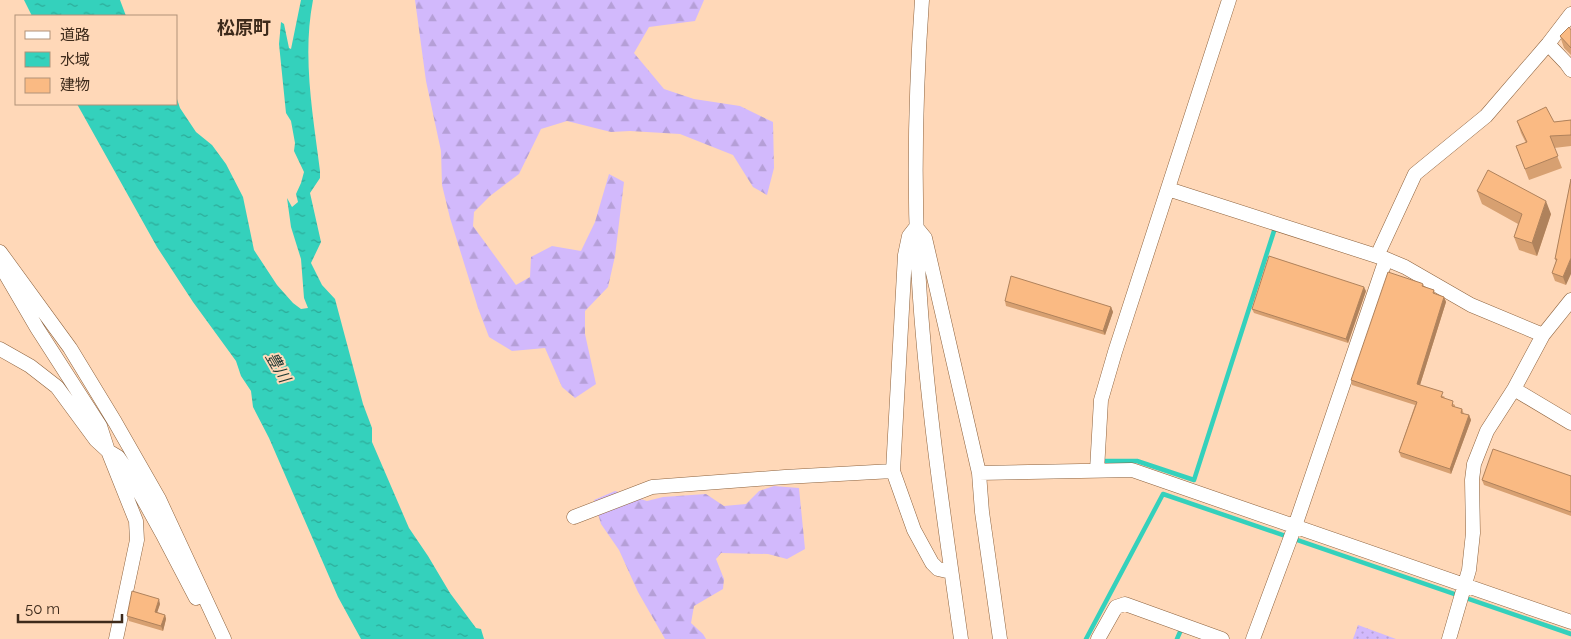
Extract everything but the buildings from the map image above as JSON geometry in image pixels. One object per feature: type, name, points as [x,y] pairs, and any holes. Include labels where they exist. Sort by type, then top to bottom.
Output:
[{"type":"street","points":[[922,0],[916,155],[916,227],[920,298],[933,438],[961,639]]},
{"type":"street","points":[[1097,470],[1101,400],[1229,0]]},
{"type":"street","points":[[1253,639],[1292,533],[1381,258],[1415,174],[1486,116],[1548,44],[1571,14]]},
{"type":"street","points":[[1548,44],[1571,70]]},
{"type":"street","points":[[1168,189],[1405,267],[1471,305],[1543,335]]},
{"type":"street","points":[[916,227],[908,236],[906,255],[893,471],[914,530],[932,563],[938,569],[951,572]]},
{"type":"street","points":[[916,227],[925,238],[979,473],[982,512],[1000,639]]},
{"type":"street","points":[[0,253],[2,268],[37,328],[100,426],[136,521],[136,540],[116,639]]},
{"type":"street","points":[[0,253],[70,348],[115,422],[159,499],[224,639]]},
{"type":"street","points":[[1449,639],[1469,570],[1473,532],[1472,480],[1474,464],[1487,431],[1514,389],[1543,335],[1569,307]]},
{"type":"street","points":[[0,349],[30,366],[57,388],[96,440],[118,457],[162,533],[192,592],[201,605],[211,612]]},
{"type":"street","points":[[1514,389],[1571,423]]},
{"type":"street","points":[[979,473],[1132,470],[1292,533],[1571,622]]},
{"type":"street","points":[[574,517],[652,487],[893,471]]},
{"type":"street","points":[[1098,639],[1116,608],[1124,604],[1222,639]]},
{"type":"green space","points":[[415,0],[704,0],[695,21],[649,27],[634,53],[664,89],[694,99],[740,106],[773,122],[774,168],[767,195],[753,187],[733,155],[680,134],[630,131],[611,132],[567,121],[541,129],[519,174],[490,196],[474,212],[473,226],[516,285],[530,277],[531,257],[552,246],[581,251],[595,222],[609,174],[624,182],[615,256],[608,287],[585,311],[585,334],[596,384],[575,398],[562,387],[545,348],[512,351],[489,337],[450,218],[442,185],[441,151],[426,81]]},
{"type":"green space","points":[[774,486],[799,488],[805,549],[787,559],[768,554],[721,553],[716,559],[724,579],[723,589],[694,606],[691,623],[706,639],[665,639],[638,592],[619,550],[601,524],[594,500],[615,491],[647,501],[663,497],[706,494],[724,506],[746,504],[759,491]]},
{"type":"green space","points":[[1358,625],[1396,639],[1353,639]]},
{"type":"water","points":[[24,0],[120,0],[126,15],[32,15]]},
{"type":"water","name":"豊川","points":[[301,0],[313,0],[308,43],[310,86],[320,178],[310,193],[321,242],[311,263],[322,285],[335,299],[363,404],[372,428],[372,442],[409,528],[450,593],[476,628],[481,629],[484,639],[361,639],[338,597],[269,438],[253,407],[251,391],[241,376],[236,361],[193,302],[157,247],[78,105],[178,105],[178,102],[196,132],[212,145],[226,164],[243,197],[254,250],[277,285],[293,303],[301,309],[308,308],[304,298],[301,259],[291,227],[287,198],[292,207],[298,202],[296,194],[304,172],[294,151],[295,143],[291,121],[286,113],[279,44],[281,22],[284,24],[289,48],[291,49]]},
{"type":"waterway","points":[[1104,461],[1137,461],[1194,480],[1274,231]]},
{"type":"waterway","points":[[1086,639],[1163,494],[1571,634]]},
{"type":"waterway","points":[[1177,639],[1180,632]]},
{"type":"district","name":"松原町","points":[[244,27]]}]
